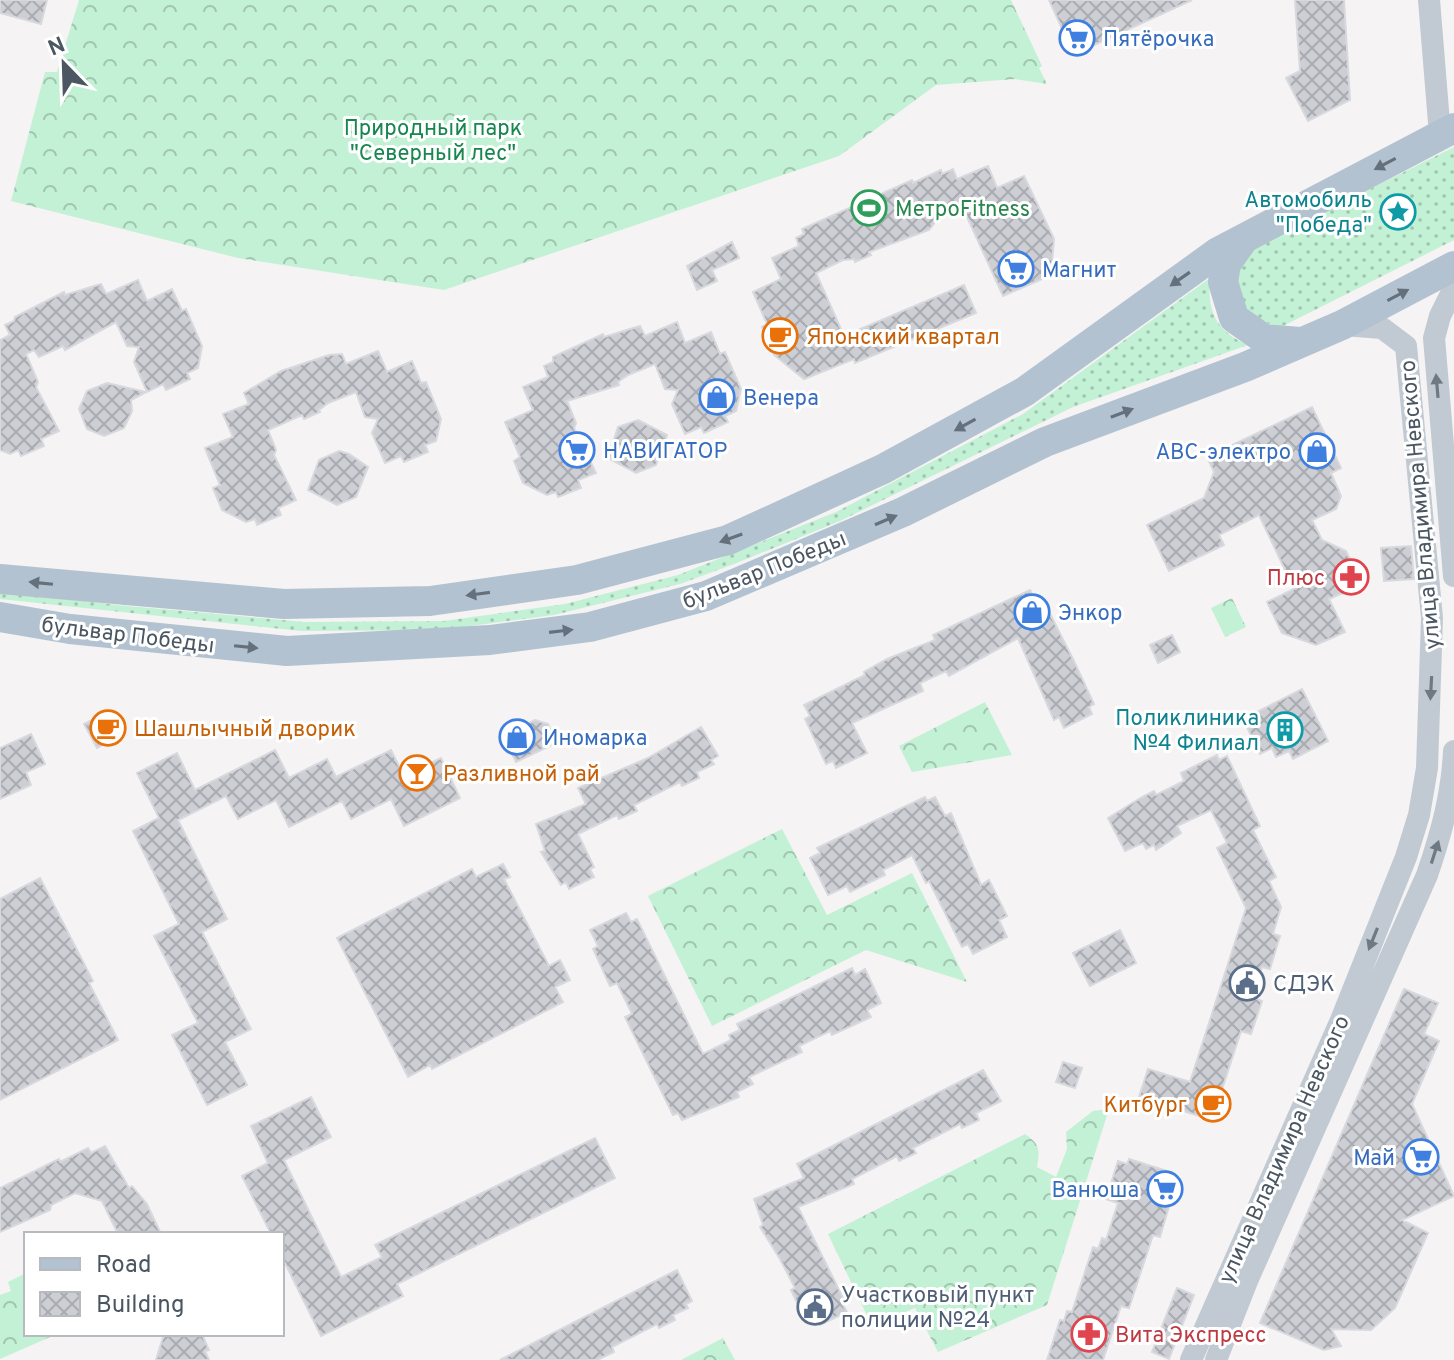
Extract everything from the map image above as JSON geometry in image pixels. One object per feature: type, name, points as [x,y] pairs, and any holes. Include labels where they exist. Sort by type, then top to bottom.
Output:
[{"type":"main road","name":"бульвар Победы","points":[[0,579],[284,604],[430,601],[577,580],[713,544],[811,504],[883,469],[1024,392],[1170,286],[1245,237],[1447,131]]},
{"type":"main road","name":"бульвар Победы","points":[[1245,237],[1226,264],[1223,282],[1234,318],[1247,331],[1264,339],[1302,342]]},
{"type":"main road","name":"бульвар Победы","points":[[0,617],[70,629],[287,651],[490,640],[590,627],[706,596],[903,512],[1045,442],[1342,325],[1454,266]]},
{"type":"street","points":[[1429,0],[1447,131]]},
{"type":"street","name":"улица Владимира Невского","points":[[1454,288],[1440,316],[1434,356],[1454,576]]},
{"type":"street","name":"улица Владимира Невского","points":[[1191,1360],[1341,1020],[1400,872],[1419,815],[1427,768],[1432,618],[1406,346],[1382,328],[1342,325]]},
{"type":"street","name":"улица Владимира Невского","points":[[1216,1360],[1247,1281],[1427,875],[1446,812],[1454,751]]},
{"type":"green space","name":"Природный парк \"Северный лес\"","points":[[79,0],[1011,0],[1042,66],[1039,68],[1047,84],[1015,79],[936,85],[839,156],[444,290],[238,258],[11,201],[45,72],[57,72]]},
{"type":"green space","points":[[1454,147],[1454,240],[1281,327],[1252,315],[1243,306],[1236,285],[1245,259],[1256,246]]},
{"type":"green space","points":[[1210,278],[1210,301],[1216,319],[1228,333],[1248,345],[1073,407],[840,521],[680,584],[554,615],[439,630],[301,631],[0,599],[0,589],[116,605],[305,622],[444,621],[565,604],[678,575],[836,512],[1023,414]]},
{"type":"green space","points":[[1232,598],[1246,627],[1225,637],[1211,608]]},
{"type":"green space","points":[[985,702],[1012,755],[912,772],[899,746]]},
{"type":"green space","points":[[782,829],[827,915],[912,873],[967,982],[866,950],[712,1026],[648,896]]},
{"type":"green space","points":[[1109,1109],[1047,1305],[938,1352],[915,1308],[872,1326],[828,1234],[1025,1134],[1038,1148],[1037,1167],[1056,1177],[1067,1149],[1066,1132],[1093,1111]]},
{"type":"green space","points":[[24,1274],[24,1336],[52,1336],[0,1359],[0,1295],[11,1291],[8,1282]]},
{"type":"green space","points":[[723,1338],[735,1360],[681,1360]]},
{"type":"building","points":[[0,0],[47,0],[41,24],[0,13]]},
{"type":"building","points":[[1049,0],[1192,0],[1090,47],[1078,45],[1064,33]]},
{"type":"building","points":[[1295,0],[1344,0],[1350,100],[1308,121],[1286,78],[1300,71]]},
{"type":"building","points":[[988,166],[997,188],[1024,176],[1054,239],[1051,275],[1003,296],[963,208],[937,220],[929,230],[869,252],[871,255],[855,262],[854,259],[843,260],[816,273],[844,336],[964,285],[976,313],[855,363],[854,359],[804,379],[774,355],[762,327],[767,324],[753,292],[781,279],[772,258],[799,246],[796,238],[804,234],[802,229],[941,170],[942,174],[953,169],[957,179]]},
{"type":"building","points":[[732,242],[739,258],[712,270],[717,281],[697,290],[687,266]]},
{"type":"building","points":[[138,280],[147,301],[172,289],[182,311],[186,309],[202,346],[198,368],[187,373],[190,379],[166,390],[163,384],[147,392],[134,362],[139,347],[127,346],[116,322],[65,350],[63,346],[39,357],[34,350],[26,354],[38,382],[36,387],[59,431],[41,439],[44,446],[21,456],[18,450],[10,454],[0,450],[0,340],[10,335],[5,325],[64,292],[65,295],[101,284],[106,294]]},
{"type":"building","points":[[677,322],[685,343],[711,332],[720,354],[725,352],[741,389],[736,411],[725,416],[728,422],[704,433],[701,427],[685,434],[672,404],[678,390],[665,389],[655,364],[628,375],[618,382],[619,385],[567,401],[576,423],[574,428],[596,473],[578,480],[581,488],[558,497],[556,492],[547,495],[523,483],[514,461],[520,457],[505,422],[533,410],[523,387],[548,377],[544,366],[553,362],[553,357],[603,334],[604,337],[640,326],[645,336]]},
{"type":"building","points":[[378,351],[387,372],[412,361],[421,383],[426,382],[441,419],[436,441],[425,445],[428,452],[404,462],[401,456],[385,463],[372,433],[378,419],[365,417],[356,392],[328,403],[320,412],[304,419],[302,415],[268,430],[276,450],[274,455],[296,500],[278,508],[281,515],[257,525],[255,519],[246,522],[222,510],[213,488],[220,485],[205,448],[233,437],[223,414],[249,404],[244,393],[281,371],[329,355],[342,354],[346,364]]},
{"type":"building","points":[[107,383],[146,392],[131,400],[132,411],[124,428],[104,436],[87,429],[79,409],[87,391]]},
{"type":"building","points":[[1312,407],[1341,468],[1331,473],[1341,496],[1336,509],[1312,520],[1322,540],[1346,551],[1354,568],[1345,592],[1329,599],[1345,632],[1316,645],[1282,633],[1267,602],[1294,589],[1259,515],[1219,535],[1224,545],[1169,571],[1147,525],[1204,498],[1214,472],[1207,457]]},
{"type":"building","points":[[638,420],[667,435],[656,465],[636,473],[608,458],[618,427]]},
{"type":"building","points":[[339,451],[368,467],[356,497],[337,505],[308,490],[319,460]]},
{"type":"building","points":[[1411,546],[1414,579],[1384,581],[1381,548]]},
{"type":"building","points":[[1030,590],[1035,601],[1042,598],[1073,659],[1094,704],[1089,707],[1092,714],[1064,728],[1059,717],[1054,720],[1018,638],[949,676],[946,671],[920,683],[923,691],[852,723],[867,753],[836,768],[833,761],[826,764],[805,719],[810,716],[804,705],[865,675],[864,672],[887,659],[935,640],[933,635]]},
{"type":"building","points":[[1172,635],[1180,652],[1158,663],[1150,645]]},
{"type":"building","name":"Поликлиника №4 Филиал","points":[[1302,689],[1328,741],[1293,759],[1289,751],[1276,757],[1272,748],[1260,754],[1243,719]]},
{"type":"building","points":[[108,712],[120,736],[97,748],[84,724]]},
{"type":"building","points":[[535,720],[548,724],[556,743],[516,762],[507,744],[510,732]]},
{"type":"building","points":[[701,727],[718,756],[711,760],[714,764],[697,772],[699,778],[682,786],[680,782],[634,805],[637,811],[619,819],[617,815],[578,834],[594,867],[590,869],[594,877],[569,889],[566,882],[561,885],[541,852],[545,851],[536,824],[586,804],[578,788],[648,758]]},
{"type":"building","points":[[31,734],[45,764],[26,772],[31,785],[0,799],[0,748]]},
{"type":"building","points":[[275,750],[289,778],[327,759],[336,777],[391,750],[404,776],[441,758],[460,798],[404,826],[391,799],[351,819],[342,801],[289,827],[276,800],[238,819],[226,796],[178,820],[227,919],[202,932],[251,1029],[225,1042],[247,1085],[207,1105],[172,1035],[198,1023],[154,936],[179,924],[133,831],[159,818],[137,773],[177,753],[195,790]]},
{"type":"building","points":[[1217,755],[1219,760],[1227,756],[1260,826],[1253,830],[1276,877],[1269,881],[1281,907],[1273,934],[1280,936],[1270,969],[1262,967],[1252,997],[1262,1001],[1251,1034],[1241,1031],[1212,1120],[1139,1097],[1148,1069],[1190,1082],[1246,908],[1217,848],[1227,843],[1211,810],[1177,826],[1181,833],[1156,850],[1154,845],[1146,849],[1143,843],[1125,851],[1108,818],[1154,791],[1156,795],[1184,781],[1181,773]]},
{"type":"building","points":[[925,797],[927,801],[935,797],[945,816],[951,813],[981,885],[989,880],[1007,916],[999,920],[1007,937],[973,954],[968,944],[962,947],[929,881],[926,883],[912,855],[883,870],[885,875],[850,892],[847,886],[828,895],[810,858],[820,853],[817,848]]},
{"type":"building","points":[[503,864],[510,877],[504,879],[549,966],[560,960],[570,980],[555,987],[563,1002],[432,1069],[430,1065],[408,1077],[337,938],[472,869],[476,877]]},
{"type":"building","points":[[40,878],[93,981],[89,983],[118,1040],[0,1100],[0,899]]},
{"type":"building","points":[[626,913],[631,922],[637,919],[703,1054],[731,1040],[729,1035],[740,1030],[737,1024],[852,968],[855,975],[865,969],[881,1003],[867,1010],[871,1017],[799,1046],[802,1052],[749,1077],[753,1084],[737,1092],[739,1097],[682,1120],[678,1113],[673,1115],[625,1017],[632,1014],[617,983],[610,986],[593,949],[598,946],[590,930]]},
{"type":"building","points":[[1120,930],[1136,963],[1090,986],[1073,953]]},
{"type":"building","points":[[1404,989],[1438,1003],[1424,1034],[1439,1041],[1412,1104],[1454,1196],[1402,1220],[1428,1233],[1395,1308],[1371,1330],[1331,1329],[1341,1346],[1324,1350],[1260,1323]]},
{"type":"building","points":[[1063,1062],[1082,1068],[1075,1088],[1056,1082]]},
{"type":"building","points":[[983,1070],[1001,1101],[976,1113],[979,1120],[962,1128],[960,1124],[913,1148],[916,1153],[899,1161],[897,1156],[852,1179],[854,1184],[798,1207],[845,1302],[842,1303],[847,1312],[820,1325],[816,1317],[812,1319],[804,1304],[799,1307],[791,1290],[795,1288],[760,1227],[763,1225],[754,1199],[804,1178],[797,1164]]},
{"type":"building","points":[[311,1097],[331,1137],[284,1160],[341,1277],[382,1257],[375,1245],[595,1138],[615,1178],[397,1284],[403,1296],[321,1336],[284,1261],[284,1232],[270,1232],[242,1176],[268,1163],[251,1126]]},
{"type":"building","points":[[105,1146],[129,1188],[132,1186],[147,1204],[160,1232],[117,1232],[102,1201],[75,1193],[51,1205],[50,1210],[0,1232],[0,1188],[59,1159],[60,1162],[88,1148],[91,1153]]},
{"type":"building","points":[[1129,1159],[1167,1171],[1166,1176],[1177,1179],[1160,1237],[1153,1235],[1129,1308],[1121,1306],[1103,1360],[1047,1360],[1060,1320],[1064,1321],[1067,1311],[1072,1312],[1093,1247],[1098,1249],[1102,1238],[1106,1240],[1118,1203],[1106,1199],[1118,1161],[1127,1164]]},
{"type":"building","points":[[677,1270],[692,1301],[686,1304],[688,1308],[673,1315],[675,1320],[659,1328],[657,1324],[612,1347],[614,1352],[597,1360],[500,1360]]},
{"type":"building","points":[[1177,1288],[1194,1295],[1169,1359],[1152,1352]]},
{"type":"building","points":[[163,1336],[203,1336],[209,1350],[205,1351],[209,1360],[156,1360]]},
{"type":"place","name":"Пятёрочка","points":[[1077,38]]},
{"type":"place","name":"МетроFitness","points":[[869,208]]},
{"type":"place","name":"Автомобиль \"Победа\"","points":[[1398,212]]},
{"type":"place","name":"Магнит","points":[[1016,269]]},
{"type":"place","name":"Японский квартал","points":[[780,336]]},
{"type":"place","name":"Венера","points":[[717,397]]},
{"type":"place","name":"НАВИГАТОР","points":[[577,450]]},
{"type":"place","name":"АВС-электро","points":[[1317,451]]},
{"type":"place","name":"Плюс","points":[[1351,577]]},
{"type":"place","name":"Энкор","points":[[1032,612]]},
{"type":"place","name":"Шашлычный дворик","points":[[108,728]]},
{"type":"place","name":"Поликлиника №4 Филиал","points":[[1285,730]]},
{"type":"place","name":"Иномарка","points":[[517,737]]},
{"type":"place","name":"Разливной рай","points":[[417,773]]},
{"type":"place","name":"СДЭК","points":[[1247,983]]},
{"type":"place","name":"Китбург","points":[[1213,1104]]},
{"type":"place","name":"Май","points":[[1421,1157]]},
{"type":"place","name":"Ванюша","points":[[1165,1189]]},
{"type":"place","name":"Участковый пункт полиции №24","points":[[815,1307]]},
{"type":"place","name":"Вита Экспресс","points":[[1089,1334]]}]
